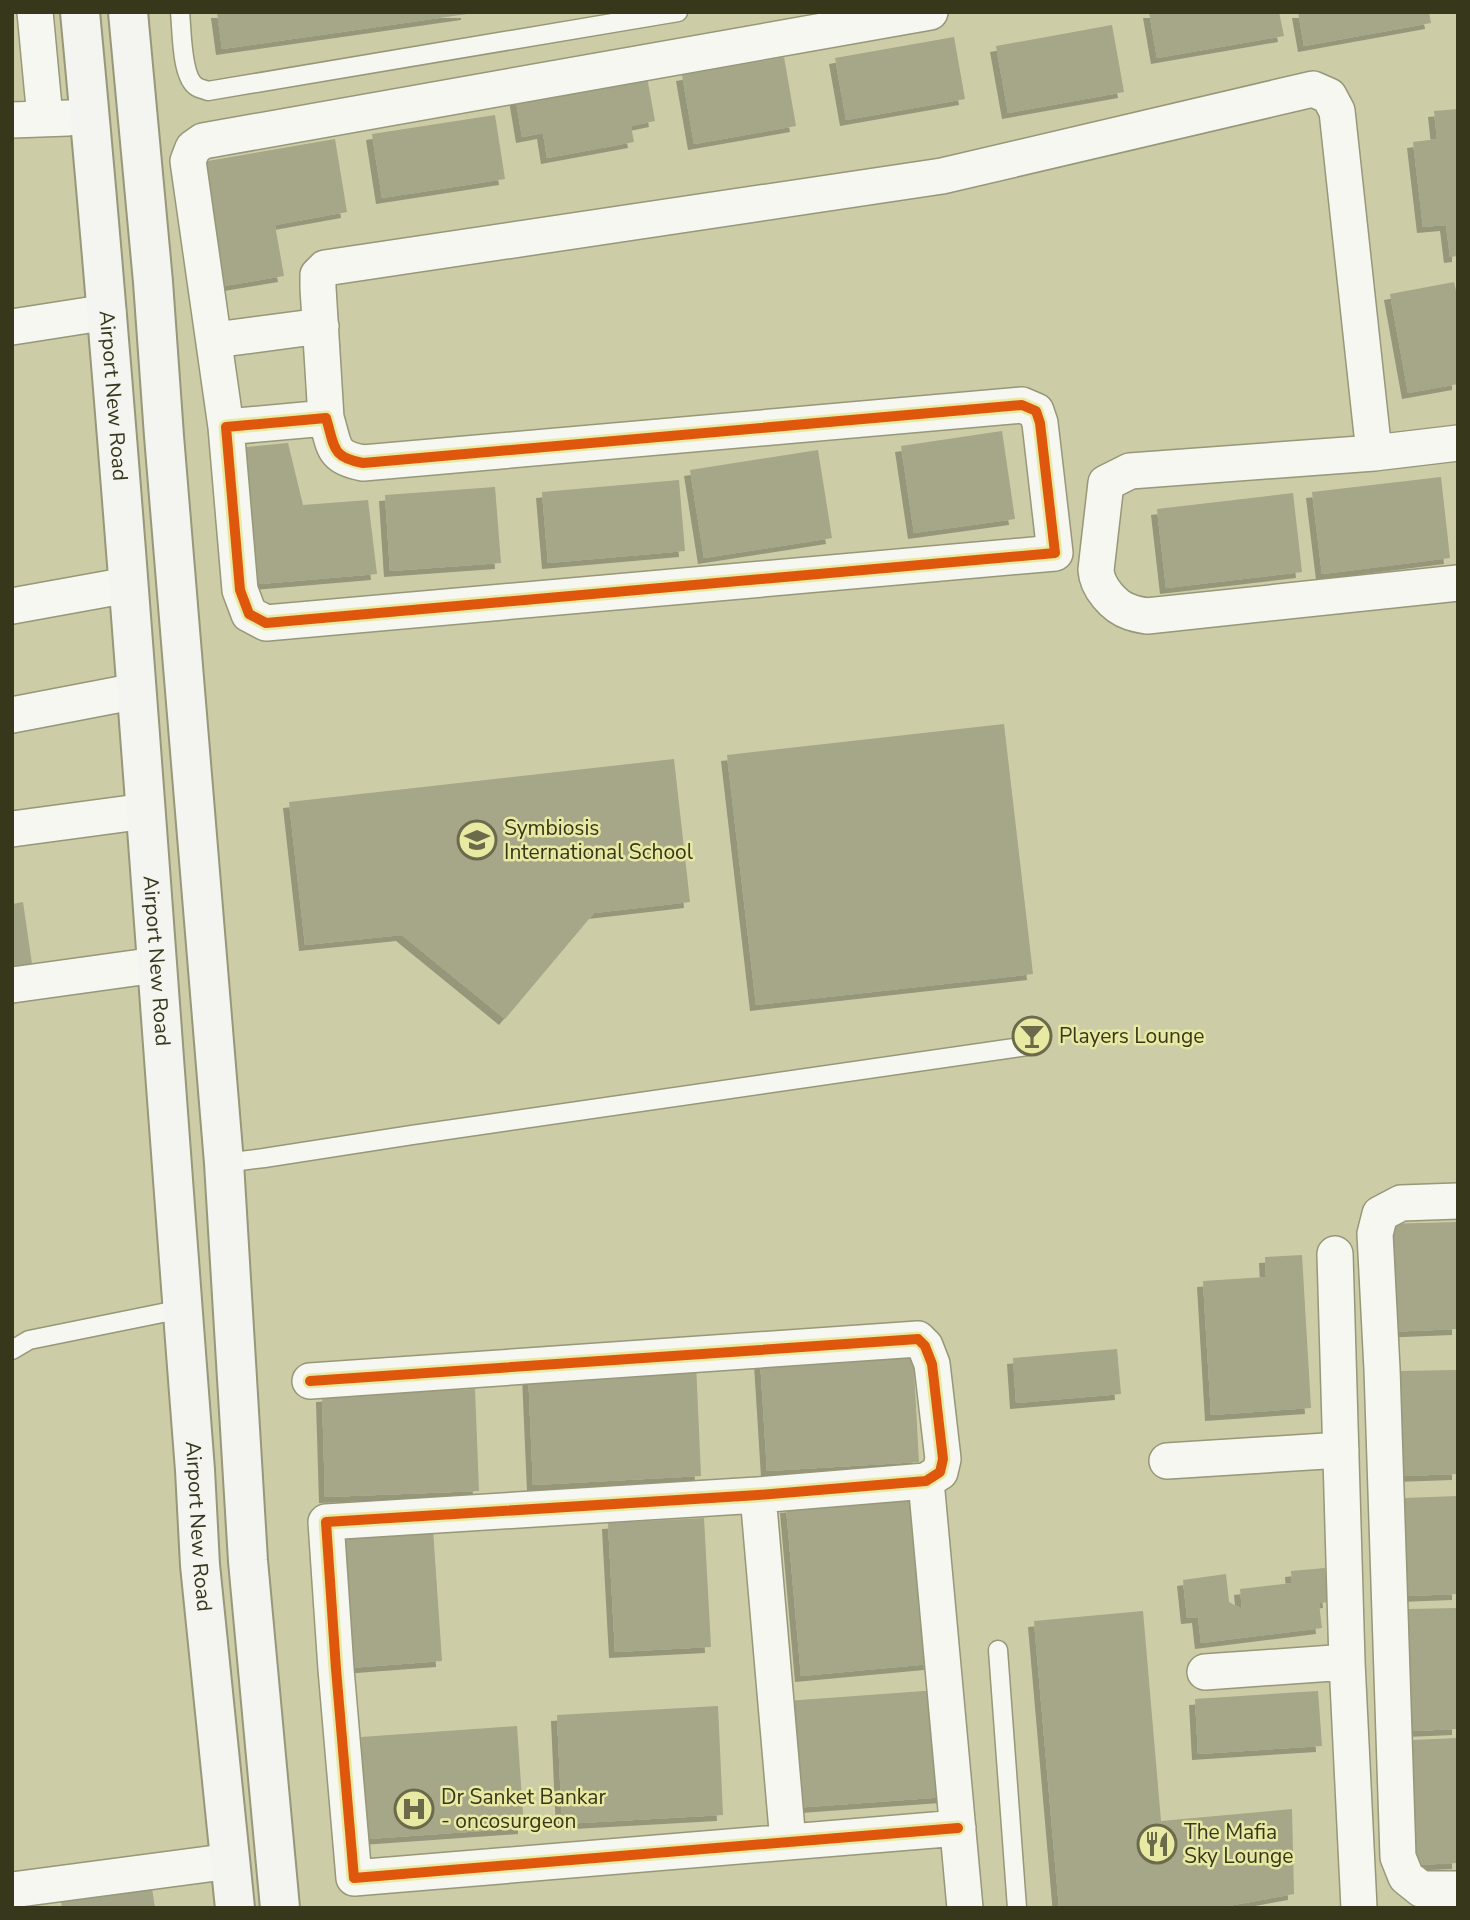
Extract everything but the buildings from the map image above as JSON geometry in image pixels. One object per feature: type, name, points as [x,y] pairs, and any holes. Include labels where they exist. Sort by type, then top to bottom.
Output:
[{"type":"main road","name":"Airport New Road","points":[[80,12],[108,312],[200,1565],[235,1908]]},
{"type":"main road","points":[[128,12],[153,282],[224,1163],[248,1561],[280,1908]]},
{"type":"street","points":[[34,12],[29,119],[90,119]]},
{"type":"street","points":[[930,12],[203,141],[193,148],[188,160],[226,427],[240,590],[249,614],[266,623],[1055,553],[1080,571],[1096,570]]},
{"type":"street","points":[[1055,553],[1040,423],[1035,411],[1022,405],[363,463],[347,460],[337,452],[327,418],[318,275],[326,268],[942,176],[1313,89],[1329,96],[1337,111],[1374,453]]},
{"type":"street","points":[[12,327],[108,312]]},
{"type":"street","points":[[215,340],[321,326]]},
{"type":"street","points":[[226,427],[327,418]]},
{"type":"street","points":[[1458,443],[1374,453],[1130,471],[1106,483],[1096,570],[1097,580],[1114,602],[1128,612],[1147,616],[1458,583]]},
{"type":"street","points":[[12,606],[128,585]]},
{"type":"street","points":[[12,715],[137,691]]},
{"type":"street","points":[[12,829],[146,811]]},
{"type":"street","points":[[12,985],[156,965]]},
{"type":"street","points":[[1458,1201],[1401,1203],[1380,1214],[1376,1234],[1398,1857],[1406,1877],[1420,1889],[1458,1889]]},
{"type":"street","points":[[1335,1254],[1347,1662],[1359,1908]]},
{"type":"street","points":[[310,1381],[918,1339],[925,1346],[932,1364],[943,1459],[940,1472],[926,1481],[758,1495],[326,1522],[354,1878],[958,1828]]},
{"type":"street","points":[[1167,1461],[1341,1450]]},
{"type":"street","points":[[926,1481],[965,1908]]},
{"type":"street","points":[[758,1495],[788,1842]]},
{"type":"street","points":[[1206,1672],[1347,1662]]},
{"type":"street","points":[[12,1890],[231,1861]]},
{"type":"lane","points":[[180,12],[189,78],[196,87],[208,90],[678,12]]},
{"type":"lane","points":[[224,1163],[1034,1045]]},
{"type":"lane","points":[[12,1350],[29,1340],[182,1309]]},
{"type":"lane","points":[[998,1650],[1017,1908]]},
{"type":"cycle path","points":[[1022,405],[1036,411],[1040,423],[1055,553],[266,623],[249,614],[240,590],[226,427],[326,418],[333,443],[340,454],[363,463],[1022,405]]},
{"type":"cycle path","points":[[310,1381],[918,1339],[925,1346],[932,1364],[943,1459],[940,1472],[926,1481],[758,1495],[326,1522],[354,1878],[958,1828]]},
{"type":"place","name":"Symbiosis International School","points":[[477,840]]},
{"type":"place","name":"Players Lounge","points":[[1032,1036]]},
{"type":"place","name":"Dr Sanket Bankar - oncosurgeon","points":[[414,1809]]},
{"type":"place","name":"The Mafia Sky Lounge","points":[[1157,1844]]}]
